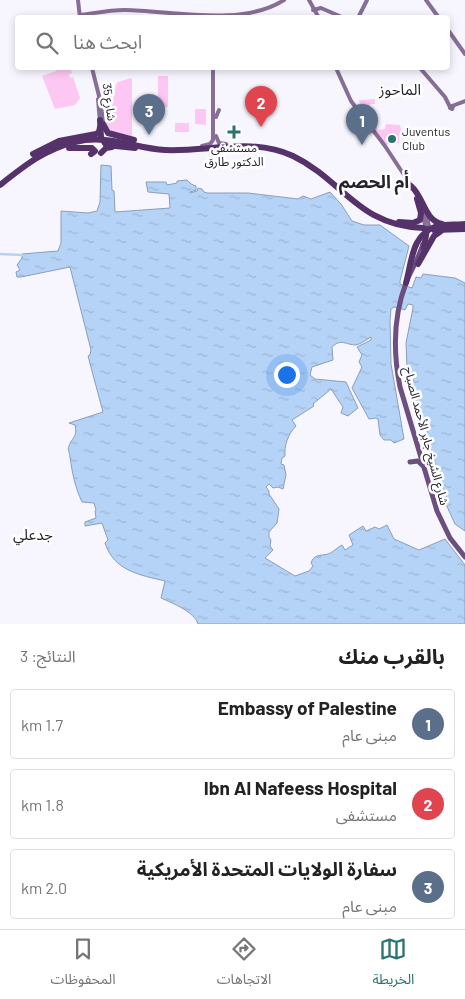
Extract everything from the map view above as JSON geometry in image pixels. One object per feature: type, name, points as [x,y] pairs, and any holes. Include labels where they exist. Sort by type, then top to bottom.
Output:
[{"type":"highway","points":[[101,123],[106,131],[122,141]]},
{"type":"highway","points":[[96,154],[101,150],[101,123]]},
{"type":"highway","points":[[85,141],[98,133],[101,123]]},
{"type":"highway","points":[[85,141],[94,145],[108,134],[114,135]]},
{"type":"highway","points":[[21,166],[96,136],[102,139],[108,146],[113,147]]},
{"type":"highway","points":[[0,183],[28,158],[46,146],[66,139],[122,141],[178,149],[247,146],[269,148],[283,152],[310,166],[356,204],[400,226],[428,228],[465,227]]},
{"type":"highway","points":[[85,141],[95,149],[94,153],[96,154]]},
{"type":"highway","points":[[96,154],[122,141]]},
{"type":"highway","points":[[178,149],[243,143],[264,144],[296,154],[314,165],[374,214],[416,232],[423,241],[423,249]]},
{"type":"highway","points":[[411,186],[419,195],[430,218],[436,222],[465,227]]},
{"type":"highway","points":[[399,225],[413,223],[421,219],[421,211],[417,199]]},
{"type":"highway","points":[[417,199],[425,214],[428,228],[423,249]]},
{"type":"highway","points":[[408,284],[416,243],[425,232],[435,227],[453,224]]},
{"type":"highway","points":[[399,225],[447,230]]},
{"type":"highway","points":[[418,264],[436,234],[440,231],[465,227]]},
{"type":"main road","points":[[80,0],[81,15]]},
{"type":"main road","points":[[233,15],[271,7],[285,0]]},
{"type":"main road","points":[[234,15],[269,9],[285,0]]},
{"type":"main road","points":[[308,0],[318,15]]},
{"type":"main road","points":[[425,0],[435,15]]},
{"type":"main road","points":[[359,15],[365,2]]},
{"type":"main road","points":[[359,15],[365,2]]},
{"type":"main road","points":[[80,8],[84,12],[82,15]]},
{"type":"main road","points":[[238,14],[243,9],[249,12]]},
{"type":"main road","points":[[314,9],[334,15]]},
{"type":"main road","points":[[314,9],[333,15]]},
{"type":"main road","points":[[88,15],[124,10],[198,15]]},
{"type":"main road","points":[[319,15],[319,11],[322,10]]},
{"type":"main road","points":[[450,34],[465,56]]},
{"type":"main road","points":[[450,34],[465,56]]},
{"type":"main road","name":"شارع 35","points":[[92,70],[101,104],[101,123]]},
{"type":"main road","points":[[214,70],[216,139],[226,144]]},
{"type":"main road","points":[[202,146],[210,144],[213,140],[214,70]]},
{"type":"main road","points":[[336,70],[348,100],[417,199]]},
{"type":"main road","points":[[336,70],[349,98],[385,146],[424,208],[428,228]]},
{"type":"main road","points":[[423,70],[452,107],[465,101]]},
{"type":"main road","points":[[338,76],[336,82],[341,86]]},
{"type":"main road","points":[[215,104],[220,110],[216,117]]},
{"type":"main road","points":[[385,146],[389,150],[393,149],[391,153],[392,158]]},
{"type":"main road","name":"شارع الشيخ جابر الأحمد الصباح","points":[[408,284],[423,249]]},
{"type":"main road","name":"شارع الشيخ جابر الأحمد الصباح","points":[[423,249],[399,311],[395,338],[397,370],[418,451],[440,520],[450,538],[465,555]]},
{"type":"main road","name":"شارع الشيخ جابر الأحمد الصباح","points":[[399,311],[397,348],[403,387],[438,509],[465,555]]},
{"type":"main road","points":[[416,459],[418,451]]},
{"type":"main road","points":[[410,462],[420,462],[424,468]]},
{"type":"shaded area","points":[[71,70],[72,73],[69,75],[70,78],[73,77],[80,98],[75,105],[55,109],[42,76],[56,71]]},
{"type":"shaded area","points":[[158,76],[168,76],[168,107],[158,107]]},
{"type":"shaded area","points":[[131,78],[132,137],[118,134],[108,128],[105,119],[112,118],[116,84]]},
{"type":"shaded area","points":[[114,86],[110,108],[104,109],[101,91]]},
{"type":"shaded area","points":[[375,99],[375,104],[370,104],[370,114],[367,115],[368,122],[359,110],[361,109],[359,100]]},
{"type":"shaded area","points":[[195,109],[206,109],[206,125],[195,124]]},
{"type":"shaded area","points":[[368,122],[377,122],[377,130],[385,129],[386,124],[400,125],[402,133],[399,134],[399,143],[385,145]]},
{"type":"shaded area","points":[[175,123],[189,123],[189,132],[175,132]]},
{"type":"water","points":[[101,165],[111,166],[115,212],[170,208],[169,194],[148,192],[146,182],[166,182],[167,185],[187,180],[196,186],[196,190],[190,193],[197,191],[198,188],[207,193],[248,193],[298,199],[303,196],[311,199],[330,192],[341,204],[352,221],[364,225],[380,225],[409,246],[400,284],[412,288],[416,277],[421,278],[423,274],[455,278],[465,283],[465,531],[455,524],[445,502],[426,426],[416,403],[410,381],[406,343],[413,305],[408,304],[405,310],[394,307],[391,309],[390,321],[391,364],[404,439],[394,443],[391,440],[384,440],[380,435],[378,419],[369,419],[352,388],[362,367],[359,362],[362,355],[357,347],[371,340],[371,337],[356,345],[341,342],[335,344],[332,347],[333,360],[312,367],[310,375],[315,379],[346,382],[358,408],[348,416],[341,413],[343,407],[331,389],[313,404],[314,406],[292,420],[296,426],[287,440],[285,456],[282,458],[281,464],[284,465],[286,475],[283,489],[273,488],[269,484],[266,487],[279,509],[277,523],[269,532],[270,546],[273,550],[265,558],[295,576],[309,571],[313,566],[312,560],[316,557],[330,553],[342,545],[345,550],[353,545],[349,535],[363,526],[366,531],[375,527],[379,529],[387,525],[394,539],[419,550],[445,539],[465,565],[465,624],[198,624],[188,612],[161,598],[165,581],[137,574],[121,566],[115,560],[105,543],[108,540],[102,523],[85,526],[85,522],[96,518],[96,510],[94,503],[82,502],[76,485],[68,449],[76,429],[75,425],[69,423],[103,412],[88,356],[91,350],[70,267],[21,277],[17,277],[16,272],[20,270],[17,265],[22,258],[22,254],[58,251],[61,243],[61,211],[88,213],[97,211],[100,202]]},
{"type":"waterway","points":[[0,254],[22,255]]},
{"type":"place","name":"Ibn Al Nafeess Hospital","points":[[261,127]]},
{"type":"place","name":"مستشفى الدكتور طارق","points":[[234,132]]},
{"type":"place","name":"سفارة الولايات المتحدة الأمريكية","points":[[149,135]]},
{"type":"place","name":"Juventus Club","points":[[392,139]]},
{"type":"place","name":"Embassy of Palestine","points":[[362,145]]},
{"type":"district","name":"الماحوز","points":[[400,90]]},
{"type":"district","name":"أم الحصم","points":[[374,182]]},
{"type":"district","name":"جدعلي","points":[[33,535]]}]
